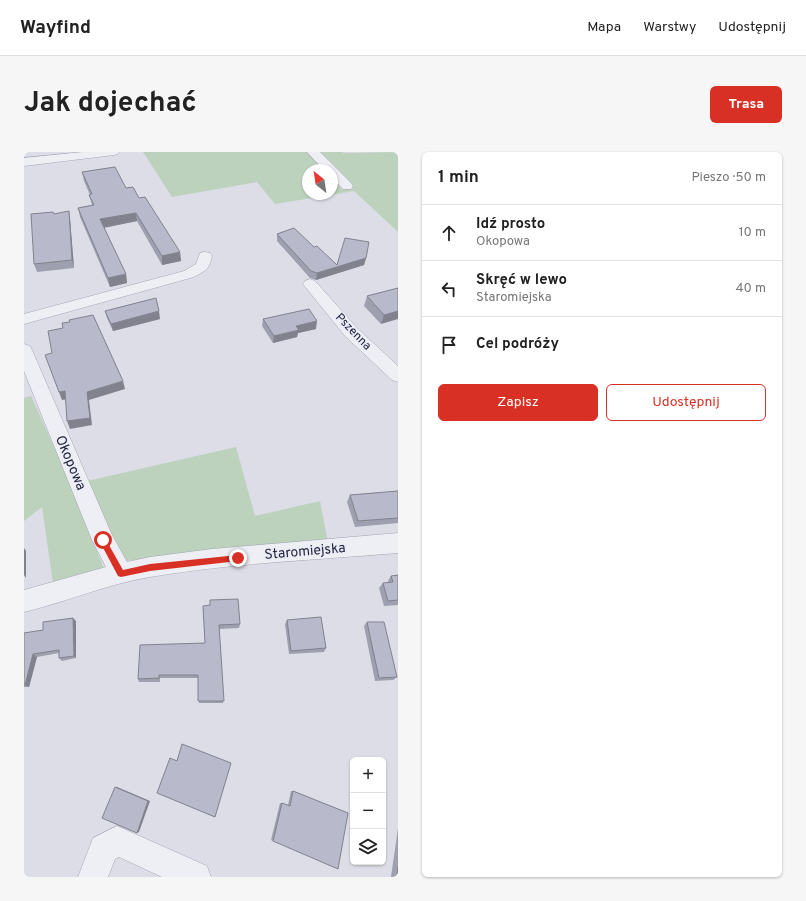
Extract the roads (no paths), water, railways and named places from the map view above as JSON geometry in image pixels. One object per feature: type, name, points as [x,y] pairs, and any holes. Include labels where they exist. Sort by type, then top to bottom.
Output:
[{"type":"street","points":[[24,162],[114,152]]},
{"type":"street","points":[[313,152],[326,164]]},
{"type":"street","points":[[338,176],[347,186]]},
{"type":"street","points":[[24,319],[189,274],[203,266],[205,256]]},
{"type":"street","name":"Pszenna","points":[[310,284],[351,332],[398,376]]},
{"type":"street","name":"Okopowa","points":[[24,350],[103,540],[121,573]]},
{"type":"street","name":"Staromiejska","points":[[24,600],[121,573],[150,567],[398,544]]},
{"type":"street","points":[[93,877],[104,849],[116,841],[196,877]]}]
